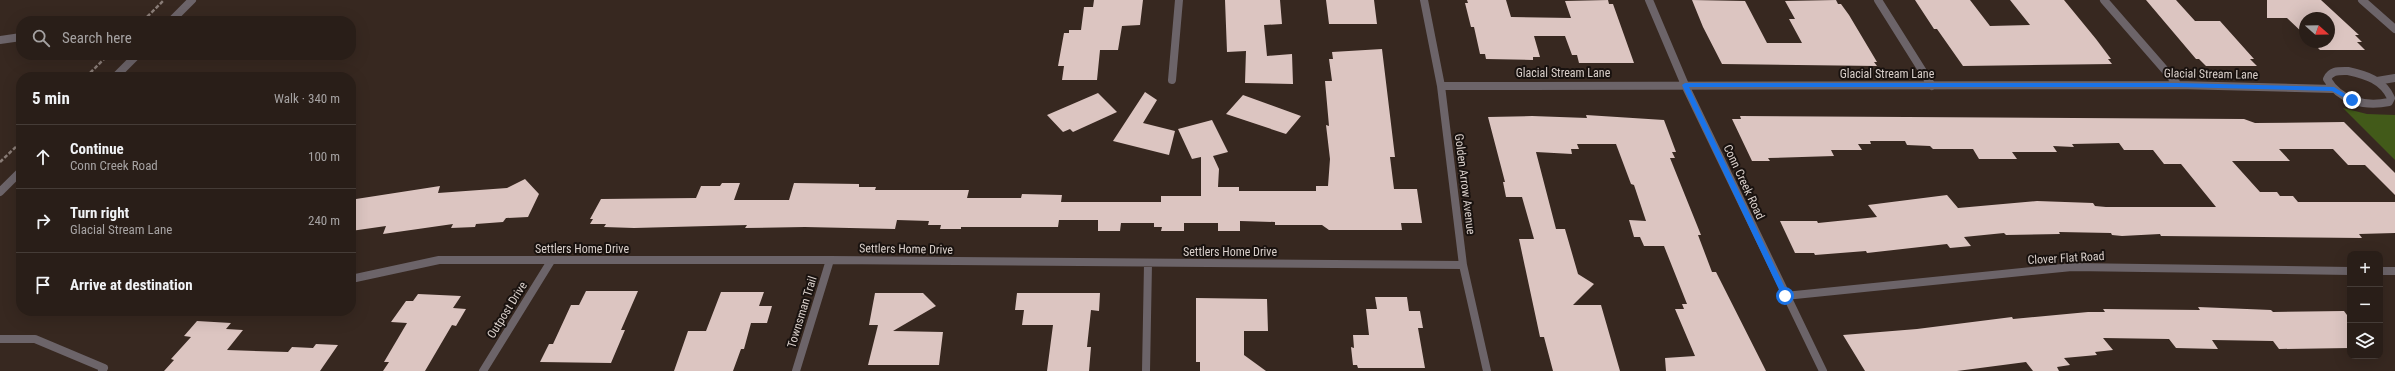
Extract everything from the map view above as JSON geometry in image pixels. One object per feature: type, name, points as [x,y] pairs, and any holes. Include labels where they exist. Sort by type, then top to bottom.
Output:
[{"type":"street","points":[[176,16],[192,0]]},
{"type":"street","points":[[1172,80],[1179,0]]},
{"type":"street","name":"Golden Arrow Avenue","points":[[1424,0],[1441,86],[1463,265],[1487,371]]},
{"type":"street","name":"Conn Creek Road","points":[[1649,0],[1685,85],[1785,296],[1823,371]]},
{"type":"street","points":[[1878,0],[1932,86]]},
{"type":"street","points":[[2104,0],[2178,85]]},
{"type":"street","points":[[2362,0],[2395,29]]},
{"type":"street","points":[[0,40],[16,37]]},
{"type":"street","points":[[120,72],[132,60]]},
{"type":"street","name":"Glacial Stream Lane","points":[[2332,72],[2353,72],[2377,81],[2390,92],[2391,98],[2389,102],[2374,105],[2352,100],[2334,89],[2327,79],[2332,72]]},
{"type":"street","points":[[2377,81],[2395,78]]},
{"type":"street","name":"Glacial Stream Lane","points":[[1441,86],[2178,85],[2334,89]]},
{"type":"street","points":[[0,192],[16,176]]},
{"type":"street","name":"Settlers Home Drive","points":[[356,278],[439,260],[830,260],[1148,264],[1463,265]]},
{"type":"street","name":"Townsman Trail","points":[[796,371],[830,260]]},
{"type":"street","name":"Outpost Drive","points":[[483,371],[551,261]]},
{"type":"street","points":[[1146,371],[1148,264]]},
{"type":"street","name":"Clover Flat Road","points":[[1785,296],[2072,268],[2347,271]]},
{"type":"street","points":[[2383,271],[2395,271]]},
{"type":"street","points":[[0,339],[35,339],[104,368],[102,371]]},
{"type":"path","points":[[148,16],[164,0]]},
{"type":"path","points":[[91,72],[103,60]]},
{"type":"path","points":[[0,162],[16,147]]},
{"type":"green space","points":[[2343,108],[2367,114],[2395,115],[2395,160]]},
{"type":"building","points":[[1094,0],[1143,0],[1140,25],[1122,26],[1118,50],[1100,50],[1097,80],[1062,80],[1064,66],[1058,66],[1064,33],[1069,33],[1069,30],[1081,30],[1084,7],[1093,7]]},
{"type":"building","points":[[1225,0],[1280,0],[1282,24],[1264,25],[1267,56],[1292,54],[1293,84],[1245,83],[1246,51],[1227,52]]},
{"type":"building","points":[[1326,0],[1374,0],[1377,24],[1329,24]]},
{"type":"building","points":[[1467,0],[1506,0],[1511,17],[1571,18],[1565,1],[1608,0],[1609,4],[1613,4],[1634,63],[1579,63],[1577,55],[1572,55],[1565,36],[1534,36],[1540,57],[1533,57],[1533,60],[1486,59],[1485,54],[1480,54],[1474,27],[1471,27],[1465,3],[1468,3]]},
{"type":"building","points":[[1692,0],[1745,1],[1767,43],[1802,43],[1789,19],[1795,19],[1785,1],[1836,0],[1849,15],[1877,62],[1874,62],[1877,66],[1722,64],[1703,27]]},
{"type":"building","points":[[1915,0],[1970,0],[1990,26],[2030,25],[2010,0],[2064,0],[2111,59],[2108,59],[2112,64],[1963,66],[1937,29],[1934,29]]},
{"type":"building","points":[[2146,0],[2176,0],[2195,21],[2220,21],[2254,59],[2250,59],[2257,66],[2206,66],[2199,59],[2196,59]]},
{"type":"building","points":[[2267,0],[2321,0],[2334,12],[2299,12],[2299,29],[2287,18],[2267,18]]},
{"type":"building","points":[[2335,13],[2359,35],[2355,35],[2362,42],[2357,42],[2365,50],[2320,50],[2318,48],[2335,48]]},
{"type":"building","points":[[1382,49],[1395,157],[1390,157],[1394,189],[1417,189],[1422,223],[1401,223],[1402,230],[1329,230],[1322,225],[1275,225],[1275,222],[1240,221],[1240,231],[1218,231],[1218,223],[1184,223],[1184,231],[1161,231],[1162,227],[1154,227],[1154,223],[1121,223],[1120,231],[1098,231],[1098,220],[1059,220],[1058,227],[961,227],[961,229],[940,229],[941,225],[928,225],[929,221],[897,220],[895,229],[805,227],[745,228],[747,225],[634,228],[604,227],[606,224],[590,224],[593,219],[590,219],[601,199],[696,198],[701,186],[720,186],[722,183],[740,183],[734,200],[789,200],[794,183],[859,184],[859,187],[876,187],[875,190],[969,190],[967,198],[1021,198],[1022,194],[1062,195],[1061,202],[1161,202],[1161,196],[1201,196],[1201,157],[1192,159],[1178,129],[1212,120],[1228,152],[1213,156],[1219,169],[1218,187],[1239,187],[1239,191],[1316,191],[1316,186],[1328,186],[1330,159],[1326,125],[1329,126],[1325,81],[1332,81],[1329,59],[1333,59],[1332,52]]},
{"type":"building","points":[[1145,92],[1157,100],[1143,123],[1175,131],[1169,155],[1113,141]]},
{"type":"building","points":[[1098,93],[1117,112],[1073,132],[1070,129],[1063,132],[1047,115]]},
{"type":"building","points":[[1243,95],[1301,116],[1286,134],[1226,114]]},
{"type":"building","points":[[1586,115],[1664,120],[1676,152],[1672,152],[1675,158],[1670,158],[1701,235],[1698,235],[1712,272],[1716,272],[1766,371],[1666,371],[1665,358],[1695,356],[1675,309],[1684,309],[1682,304],[1687,304],[1664,246],[1644,246],[1640,237],[1634,237],[1629,220],[1646,221],[1634,185],[1631,184],[1616,144],[1577,144],[1579,149],[1571,149],[1572,154],[1536,152],[1556,229],[1565,229],[1578,274],[1594,284],[1573,305],[1601,305],[1620,371],[1553,371],[1544,337],[1540,337],[1519,239],[1534,239],[1522,197],[1506,197],[1503,182],[1505,182],[1488,117],[1532,116],[1587,118]]},
{"type":"building","points":[[1740,116],[2244,119],[2255,123],[2344,122],[2395,173],[2395,195],[2365,165],[2348,165],[2333,149],[2279,149],[2290,161],[2232,161],[2260,192],[2277,192],[2280,196],[2293,196],[2298,202],[2395,202],[2395,233],[2359,234],[2362,238],[2161,236],[2160,234],[2122,236],[2112,235],[2111,233],[2059,232],[2060,234],[2006,235],[2004,233],[1964,237],[1971,246],[1950,248],[1947,244],[1867,253],[1866,251],[1815,255],[1814,253],[1795,253],[1780,221],[1817,221],[1818,223],[1877,217],[1868,205],[1947,195],[1958,208],[2037,201],[2093,203],[2095,206],[2106,207],[2216,207],[2181,164],[2164,164],[2153,150],[2124,150],[2119,143],[2072,144],[2074,147],[2053,146],[2057,152],[2012,152],[2017,159],[1979,159],[1973,149],[1933,149],[1930,146],[1907,145],[1905,141],[1870,141],[1871,144],[1858,144],[1862,150],[1831,150],[1834,156],[1768,158],[1770,161],[1752,161],[1732,119],[1741,119]]},
{"type":"building","points":[[525,179],[539,194],[528,217],[506,218],[503,222],[476,224],[475,227],[451,228],[453,224],[383,234],[386,226],[356,230],[356,199],[440,186],[438,193],[507,188]]},
{"type":"building","points":[[586,291],[638,291],[621,330],[625,330],[611,363],[540,362],[549,344],[553,344],[571,305],[579,305]]},
{"type":"building","points":[[721,292],[764,292],[759,306],[772,306],[767,323],[751,323],[744,349],[741,349],[733,371],[674,371],[688,331],[706,331]]},
{"type":"building","points":[[875,293],[923,293],[936,306],[893,331],[943,332],[939,365],[868,365],[878,325],[869,325]]},
{"type":"building","points":[[1017,293],[1100,293],[1099,311],[1091,310],[1087,347],[1091,347],[1089,371],[1047,371],[1053,325],[1022,325],[1024,310],[1015,310]]},
{"type":"building","points":[[418,294],[461,296],[453,308],[466,309],[456,326],[452,325],[425,371],[383,371],[389,362],[384,362],[407,323],[391,322],[406,301],[413,301]]},
{"type":"building","points":[[1375,297],[1407,297],[1409,311],[1420,311],[1423,328],[1418,328],[1425,368],[1358,368],[1357,365],[1353,365],[1351,347],[1354,348],[1353,335],[1369,335],[1366,309],[1377,309]]},
{"type":"building","points":[[1196,298],[1267,299],[1268,331],[1244,331],[1244,355],[1266,371],[1200,371],[1200,362],[1196,362]]},
{"type":"building","points":[[2198,307],[2271,310],[2273,312],[2344,311],[2347,315],[2347,348],[2279,349],[2273,341],[2212,340],[2218,349],[2176,348],[2169,339],[2103,338],[2113,350],[2095,352],[2097,355],[2064,358],[2070,365],[2057,367],[2059,371],[2033,371],[2026,362],[1957,371],[1865,371],[1843,335],[1917,329],[2012,317],[2013,319],[2088,312],[2105,312],[2103,309],[2200,310]]},
{"type":"building","points":[[197,321],[231,323],[226,329],[243,330],[227,350],[288,352],[292,347],[313,348],[316,344],[338,345],[320,371],[164,371],[174,360],[171,359],[191,337],[184,336]]},
{"type":"route","points":[[1785,296],[1685,85],[2178,85],[2334,89],[2352,100]]}]
